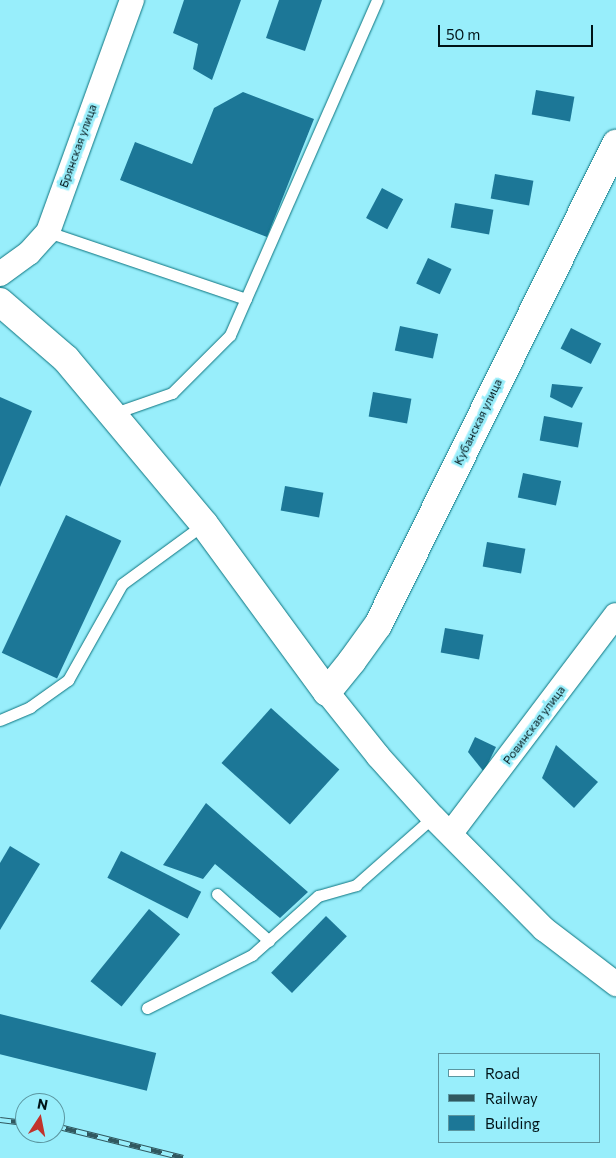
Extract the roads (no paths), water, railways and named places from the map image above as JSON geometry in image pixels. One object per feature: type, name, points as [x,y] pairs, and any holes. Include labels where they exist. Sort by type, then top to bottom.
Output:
[{"type":"street","name":"Брянская улица","points":[[0,274],[29,253],[48,232],[132,0]]},
{"type":"street","name":"Кубанская улица","points":[[327,692],[378,625],[616,144]]},
{"type":"street","points":[[0,302],[66,359],[204,524],[327,692],[378,756],[433,817],[452,833],[544,928],[616,984]]},
{"type":"street","name":"Ровинская улица","points":[[452,833],[616,615]]},
{"type":"lane","points":[[112,414],[172,393],[230,335],[376,0]]},
{"type":"lane","points":[[48,232],[246,298]]},
{"type":"lane","points":[[0,720],[30,707],[68,680],[122,584],[204,524]]},
{"type":"lane","points":[[147,1008],[252,955],[318,896],[356,885],[433,817]]},
{"type":"lane","points":[[217,894],[268,940]]},
{"type":"railway","points":[[0,1120],[15,1122]]},
{"type":"railway","points":[[65,1128],[183,1158]]}]
